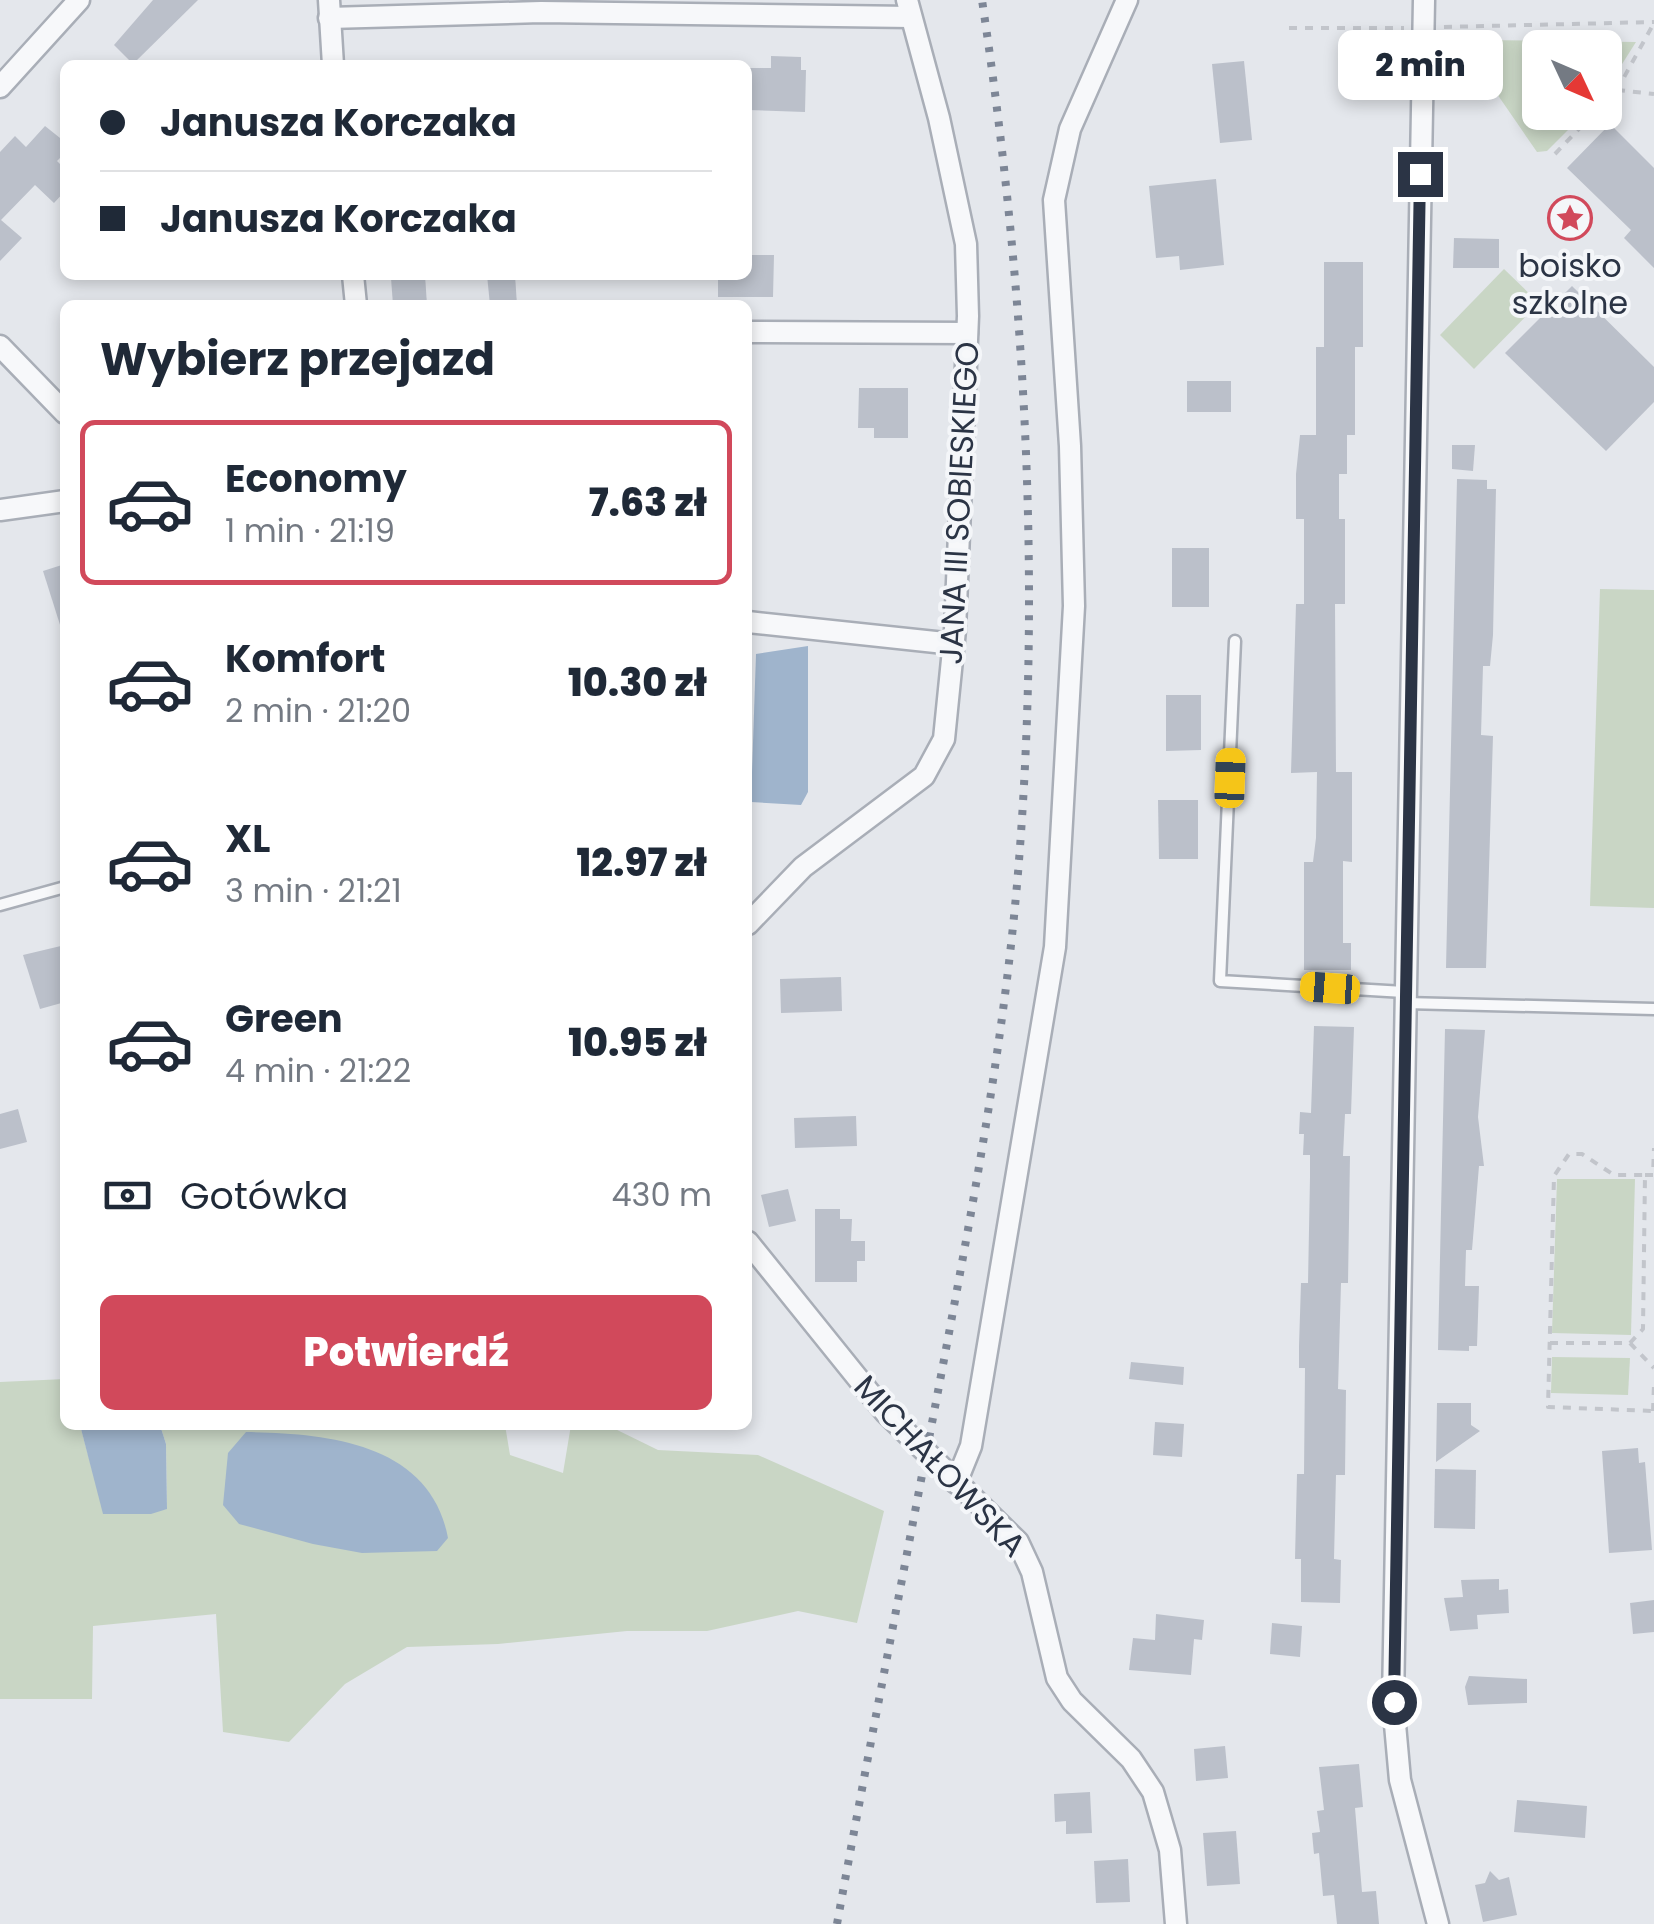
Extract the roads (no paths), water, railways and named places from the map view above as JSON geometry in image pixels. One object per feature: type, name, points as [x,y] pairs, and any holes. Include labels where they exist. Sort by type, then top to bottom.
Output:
[{"type":"street","points":[[0,87],[79,0]]},
{"type":"street","points":[[956,1484],[971,1446],[1055,947],[1074,606],[1070,446],[1054,200],[1070,129],[1127,0]]},
{"type":"street","points":[[1424,0],[1394,1702],[1400,1780],[1438,1924]]},
{"type":"street","points":[[334,60],[329,9],[909,9]]},
{"type":"street","name":"JANA III SOBIESKIEGO","points":[[752,920],[803,867],[924,776],[944,739],[954,644],[967,333],[966,244],[940,118],[909,9]]},
{"type":"street","points":[[752,332],[967,333]]},
{"type":"street","points":[[0,346],[60,408]]},
{"type":"street","points":[[0,510],[60,502]]},
{"type":"street","points":[[752,622],[954,644]]},
{"type":"street","name":"MICHAŁOWSKA","points":[[752,1247],[886,1412],[1018,1542],[1032,1572],[1057,1678],[1072,1701],[1131,1759],[1153,1792],[1170,1850],[1176,1924]]},
{"type":"lane","points":[[1235,641],[1220,981],[1404,997],[1654,1009]]},
{"type":"lane","points":[[0,904],[60,889]]},
{"type":"water","points":[[808,646],[808,792],[801,805],[752,802],[756,654]]},
{"type":"water","points":[[81,1430],[162,1430],[166,1444],[167,1509],[151,1514],[103,1514]]},
{"type":"water","points":[[246,1432],[341,1441],[398,1463],[420,1482],[438,1506],[448,1538],[437,1551],[362,1553],[239,1524],[223,1505],[228,1453]]},
{"type":"railway","points":[[837,1924],[980,1162],[1008,973],[1020,847],[1029,634],[1025,422],[1009,211],[982,0]]},
{"type":"place","name":"boisko szkolne","points":[[1570,218]]}]
